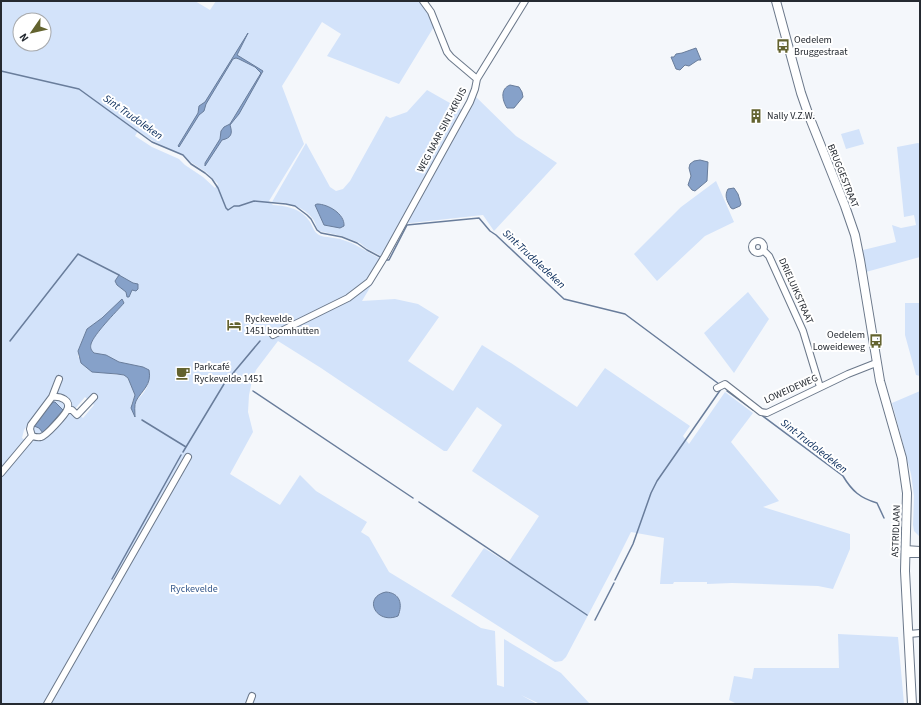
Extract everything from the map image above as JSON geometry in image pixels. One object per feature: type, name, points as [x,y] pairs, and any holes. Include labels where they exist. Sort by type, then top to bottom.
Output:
[{"type":"main road","name":"BRUGGESTRAAT","points":[[776,1],[805,106],[855,235],[876,363]]},
{"type":"main road","name":"ASTRIDLAAN","points":[[876,363],[902,458],[906,479],[907,504],[905,551],[912,704]]},
{"type":"street","points":[[423,1],[431,12],[450,57],[477,79]]},
{"type":"street","name":"WEG NAAR SINT-KRUIS","points":[[273,335],[348,298],[369,282],[470,102],[477,79],[525,1]]},
{"type":"street","name":"DRIELUIKSTRAAT","points":[[764,251],[769,256],[803,331],[820,387]]},
{"type":"street","name":"LOWEIDEWEG","points":[[717,388],[724,384],[761,412],[767,413],[848,374],[876,363]]},
{"type":"street","points":[[32,436],[30,429],[32,421],[52,398],[59,379]]},
{"type":"street","points":[[32,436],[36,438],[45,435],[67,410],[68,404],[64,399],[58,396],[52,398]]},
{"type":"street","points":[[67,410],[72,410],[78,415],[94,397]]},
{"type":"street","points":[[1,473],[32,436]]},
{"type":"street","points":[[47,704],[188,457]]},
{"type":"street","points":[[905,551],[920,550]]},
{"type":"street","points":[[905,551],[920,554]]},
{"type":"street","points":[[909,634],[920,633]]},
{"type":"street","points":[[249,704],[252,696]]},
{"type":"green space","name":"Ryckevelde","points":[[1,1],[195,1],[210,10],[216,1],[422,1],[435,25],[399,84],[327,56],[341,34],[322,22],[282,86],[304,144],[269,201],[273,205],[289,207],[299,211],[307,218],[319,235],[348,242],[381,259],[381,269],[362,301],[395,299],[418,304],[439,317],[408,361],[453,391],[482,345],[577,407],[605,368],[690,426],[683,436],[689,444],[725,392],[753,413],[731,442],[779,501],[763,507],[850,534],[850,549],[833,589],[818,586],[732,583],[707,584],[707,582],[674,582],[673,584],[660,584],[664,538],[631,532],[566,657],[562,661],[555,662],[451,596],[484,548],[508,563],[539,516],[472,471],[502,425],[477,407],[447,451],[444,451],[321,368],[278,341],[256,370],[252,381],[248,412],[253,432],[230,474],[280,505],[300,475],[316,491],[367,522],[361,532],[369,537],[389,572],[481,628],[495,631],[497,685],[504,687],[504,639],[561,673],[590,704],[540,704],[521,695],[537,704],[1,704]],"holes":[[[138,131],[164,147],[182,154],[189,161],[206,172],[218,184],[215,188],[179,159],[152,147],[135,136]],[[122,300],[124,303],[96,335],[91,344],[91,350],[94,353],[106,355],[119,362],[143,367],[148,378],[148,385],[142,395],[131,405],[135,395],[128,378],[124,375],[109,374],[78,357],[78,351],[87,329]],[[85,397],[94,405],[83,418],[74,410]],[[31,421],[35,435],[42,436],[39,439],[29,443],[22,438],[24,430]]]},
{"type":"green space","points":[[427,90],[464,111],[474,95],[516,136],[557,163],[494,231],[483,215],[402,224],[381,256],[360,243],[342,236],[319,231],[313,219],[300,208],[289,204],[272,202],[306,143],[330,187],[336,191],[343,189],[350,181],[386,116],[390,118],[407,112]]},
{"type":"green space","points":[[859,129],[864,144],[846,149],[841,134]]},
{"type":"green space","points":[[918,143],[920,144],[920,257],[866,272],[863,250],[896,242],[892,225],[901,228],[916,225],[914,215],[904,217],[897,147]]},
{"type":"green space","points":[[716,181],[734,222],[705,236],[657,281],[634,254],[681,207]]},
{"type":"green space","points":[[748,292],[769,319],[734,373],[704,333]]},
{"type":"green space","points":[[905,303],[920,303],[920,376],[916,375],[905,335]]},
{"type":"green space","points":[[920,391],[920,537],[914,531],[914,496],[911,474],[892,403]]},
{"type":"green space","points":[[838,634],[898,637],[904,704],[737,704],[729,700],[734,676],[752,679],[754,668],[839,668]]},
{"type":"water","points":[[248,33],[237,55],[263,71],[239,114],[230,125],[231,131],[229,137],[222,140],[205,166],[205,163],[220,139],[221,131],[224,127],[230,124],[261,73],[255,67],[239,59],[233,59],[206,104],[204,111],[199,115],[179,147],[178,146],[198,113],[199,106],[205,102]]},
{"type":"water","points":[[696,48],[701,60],[698,60],[689,66],[685,65],[680,70],[676,69],[671,57]]},
{"type":"water","points":[[510,85],[519,87],[523,97],[514,108],[507,108],[503,98],[503,92]]},
{"type":"water","points":[[700,160],[708,162],[707,181],[695,191],[688,185],[691,176],[689,168],[690,164],[694,161]]},
{"type":"water","points":[[734,188],[738,194],[741,204],[733,209],[727,201],[726,194],[728,189]]},
{"type":"water","points":[[321,204],[335,210],[342,218],[344,226],[340,228],[324,225],[315,205]]},
{"type":"water","points":[[119,275],[133,283],[138,284],[138,289],[136,291],[132,290],[129,297],[127,297],[126,292],[117,285],[115,281]]},
{"type":"water","points":[[122,299],[124,303],[96,335],[91,344],[91,350],[94,353],[106,355],[119,362],[143,367],[149,370],[150,375],[148,384],[135,403],[135,417],[131,408],[135,395],[128,378],[124,375],[92,372],[81,363],[78,351],[87,329],[102,318]]},
{"type":"water","points":[[53,402],[55,402],[63,410],[43,433],[39,428],[34,426],[34,424]]},
{"type":"water","points":[[386,592],[394,594],[399,600],[400,607],[398,616],[390,618],[383,617],[378,614],[375,609],[373,604],[375,599],[379,595]]},
{"type":"waterway","name":"Sint Trudoleken","points":[[1,71],[79,89],[152,142],[183,155],[191,164],[212,179],[218,188],[228,210],[234,206],[239,206],[254,201],[295,206],[311,219],[317,230],[321,233],[342,237],[357,243],[382,258]]},
{"type":"waterway","name":"Sint-Trudoledeken","points":[[386,260],[389,260],[407,225],[479,218],[490,231],[564,299],[625,314],[719,384]]},
{"type":"waterway","points":[[10,341],[78,254],[119,275]]},
{"type":"waterway","points":[[183,452],[224,384],[260,341]]},
{"type":"waterway","points":[[615,580],[633,544],[651,493],[657,481],[721,389]]},
{"type":"waterway","points":[[253,391],[413,498]]},
{"type":"waterway","name":"Sint-Trudoledeken","points":[[727,391],[753,410]]},
{"type":"waterway","name":"Sint-Trudoledeken","points":[[760,414],[843,476],[857,493],[866,499],[877,503],[884,518]]},
{"type":"waterway","points":[[142,420],[186,447]]},
{"type":"waterway","points":[[112,579],[181,455]]},
{"type":"waterway","points":[[419,502],[587,615]]},
{"type":"waterway","points":[[595,620],[614,583]]},
{"type":"place","name":"Oedelem Bruggestraat","points":[[783,46]]},
{"type":"place","name":"Nally V.Z.W.","points":[[756,116]]},
{"type":"place","name":"Ryckevelde 1451 boomhutten","points":[[234,325]]},
{"type":"place","name":"Oedelem Loweideweg","points":[[876,341]]},
{"type":"place","name":"Parkcafé Ryckevelde 1451","points":[[183,373]]}]
